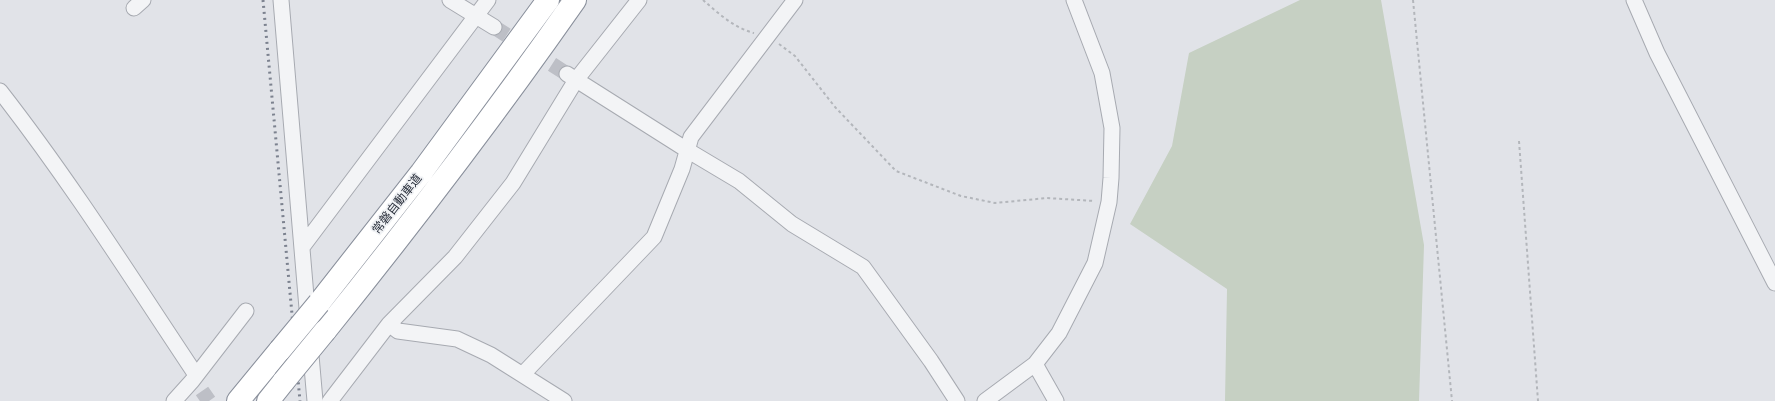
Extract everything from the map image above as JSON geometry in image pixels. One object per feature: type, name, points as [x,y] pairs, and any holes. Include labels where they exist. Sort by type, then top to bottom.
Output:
[{"type":"highway","name":"常磐自動車道","points":[[238,401],[422,172],[548,0]]},
{"type":"highway","name":"常磐自動車道","points":[[268,401],[326,331],[435,192],[543,46],[575,0]]},
{"type":"street","points":[[281,0],[315,401]]},
{"type":"street","points":[[450,0],[494,27]]},
{"type":"street","points":[[303,246],[488,0]]},
{"type":"street","points":[[330,401],[389,324],[455,257],[513,183],[571,77],[639,0]]},
{"type":"street","points":[[523,374],[654,237],[682,169],[691,137],[795,0]]},
{"type":"street","points":[[985,401],[1035,364],[1059,333],[1095,263],[1109,202],[1112,178],[1112,128],[1102,72],[1074,0]]},
{"type":"street","points":[[1634,0],[1657,53],[1775,283]]},
{"type":"street","points":[[571,77],[739,181],[792,224],[863,267],[957,401]]},
{"type":"street","points":[[0,91],[34,134],[79,198],[197,382]]},
{"type":"street","points":[[174,401],[197,382],[246,311]]},
{"type":"street","points":[[389,324],[398,331],[457,339],[491,355],[564,401]]},
{"type":"street","points":[[1035,364],[1056,401]]},
{"type":"path","points":[[703,0],[727,20],[747,31],[767,36],[795,56],[835,107],[896,171],[961,196],[995,203],[1047,198],[1109,202]]},
{"type":"path","points":[[1413,0],[1452,401]]},
{"type":"path","points":[[1519,141],[1538,401]]},
{"type":"shaded area","points":[[1300,0],[1381,0],[1424,245],[1419,401],[1225,401],[1227,289],[1130,224],[1172,146],[1189,53]]},
{"type":"tunnel","points":[[494,27],[567,74]]},
{"type":"tunnel","points":[[202,391],[209,401]]},
{"type":"railway","points":[[263,0],[300,401]]}]
